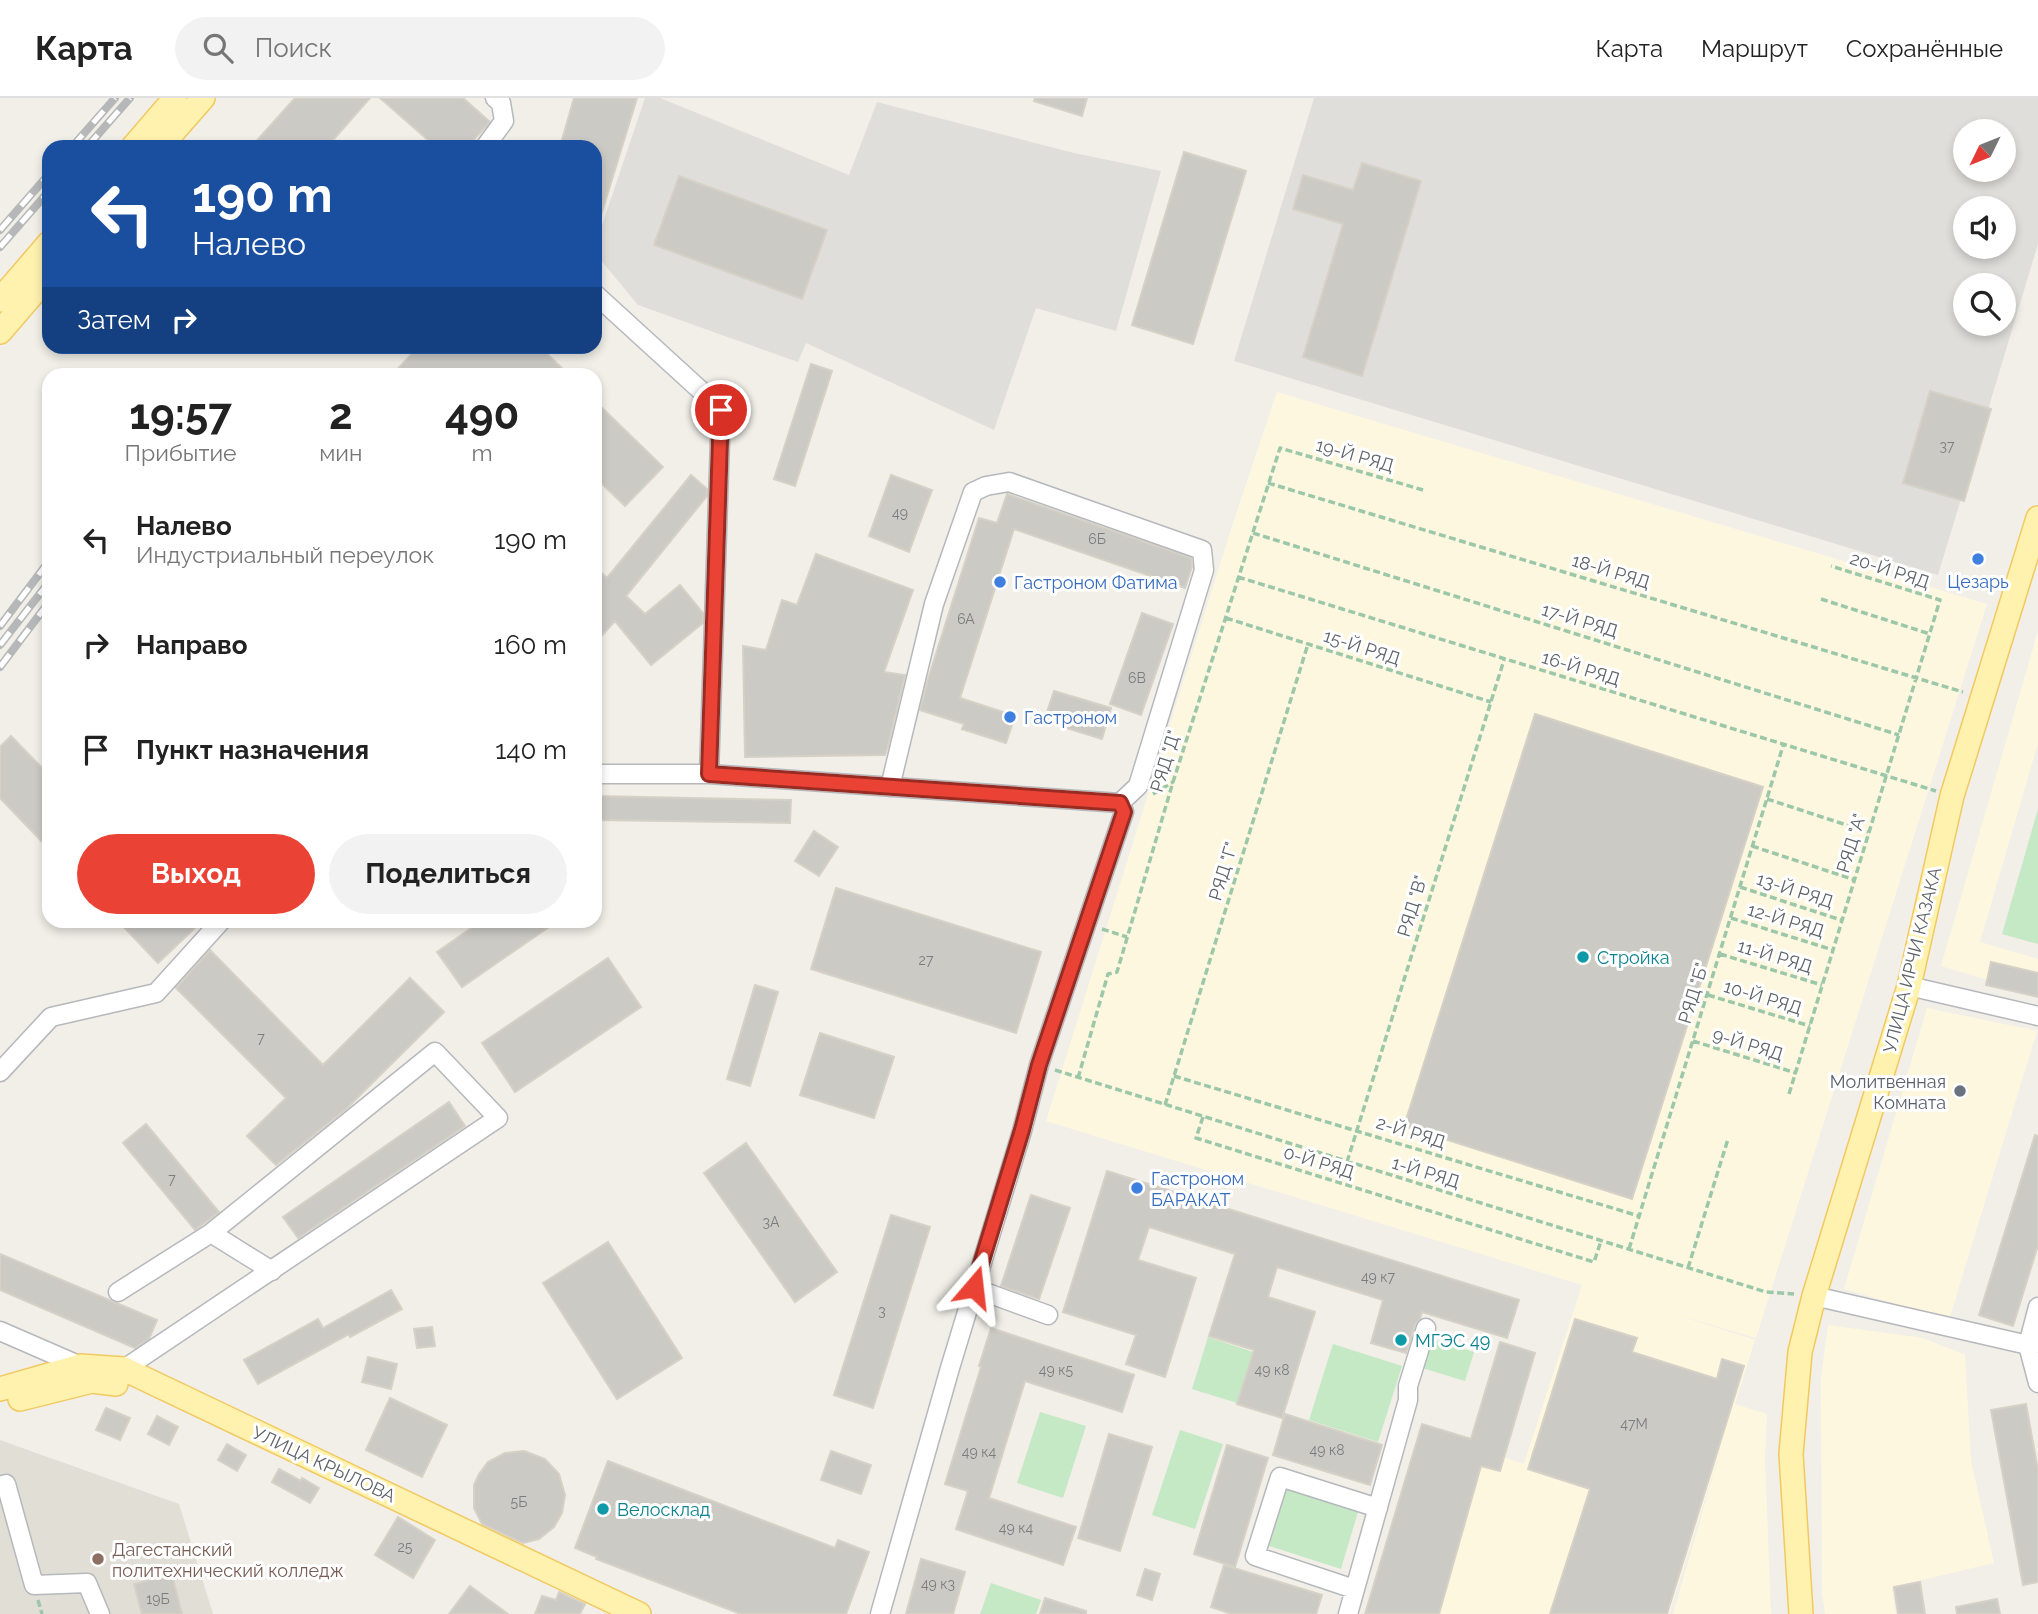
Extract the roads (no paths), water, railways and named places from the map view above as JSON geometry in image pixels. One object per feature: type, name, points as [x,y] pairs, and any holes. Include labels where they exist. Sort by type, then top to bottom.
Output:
[{"type":"main road","points":[[139,140],[175,98]]},
{"type":"main road","points":[[166,140],[203,98]]},
{"type":"main road","points":[[0,300],[42,251]]},
{"type":"main road","points":[[0,332],[42,283]]},
{"type":"main road","name":"УЛИЦА ИРЧИ КАЗАКА","points":[[1801,1614],[1791,1454],[1800,1352],[1814,1296],[1909,986],[1952,796],[2038,518]]},
{"type":"main road","name":"УЛИЦА КРЫЛОВА","points":[[0,1389],[80,1366],[119,1377],[639,1614]]},
{"type":"main road","points":[[0,1405],[92,1381],[119,1377],[135,1387],[625,1614]]},
{"type":"street","points":[[490,140],[504,121],[501,103],[495,98]]},
{"type":"street","points":[[602,300],[721,410],[709,774]]},
{"type":"street","points":[[602,774],[709,774],[890,787],[1120,803],[1138,786],[1204,570],[1202,550],[1009,482],[986,486],[972,492],[934,604],[890,787]]},
{"type":"street","points":[[880,1614],[1039,1065],[1124,812],[1120,803]]},
{"type":"street","points":[[0,1072],[51,1017],[156,993],[215,928]]},
{"type":"street","points":[[1909,986],[2038,1016]]},
{"type":"street","points":[[118,1292],[211,1233],[435,1052],[498,1118],[119,1377]]},
{"type":"street","points":[[211,1233],[272,1271]]},
{"type":"street","points":[[974,1287],[1048,1315]]},
{"type":"street","points":[[1814,1296],[2033,1344]]},
{"type":"street","points":[[2038,1307],[2033,1344],[2038,1383]]},
{"type":"street","points":[[1348,1614],[1408,1400],[1408,1386],[1426,1328]]},
{"type":"street","points":[[0,1331],[80,1366]]},
{"type":"street","points":[[1354,1589],[1255,1556],[1280,1477],[1378,1508]]},
{"type":"street","points":[[0,1486],[6,1484],[33,1585],[87,1583],[100,1614]]},
{"type":"railway","points":[[78,140],[115,98]]},
{"type":"railway","points":[[93,140],[130,98]]},
{"type":"railway","points":[[0,230],[42,182]]},
{"type":"railway","points":[[0,247],[42,199]]},
{"type":"railway","points":[[0,626],[42,570]]},
{"type":"railway","points":[[0,645],[42,591]]},
{"type":"railway","points":[[0,667],[42,611]]},
{"type":"place","name":"Цезарь","points":[[1978,559]]},
{"type":"place","name":"Гастроном Фатима","points":[[1000,582]]},
{"type":"place","name":"Гастроном","points":[[1010,717]]},
{"type":"place","name":"Стройка","points":[[1583,957]]},
{"type":"place","name":"Молитвенная Комната","points":[[1960,1091]]},
{"type":"place","name":"Гастроном БАРАКАТ","points":[[1137,1188]]},
{"type":"place","name":"МГЭС 49","points":[[1401,1340]]},
{"type":"place","name":"Велосклад","points":[[603,1509]]},
{"type":"place","name":"Дагестанский политехнический колледж","points":[[98,1559]]}]
